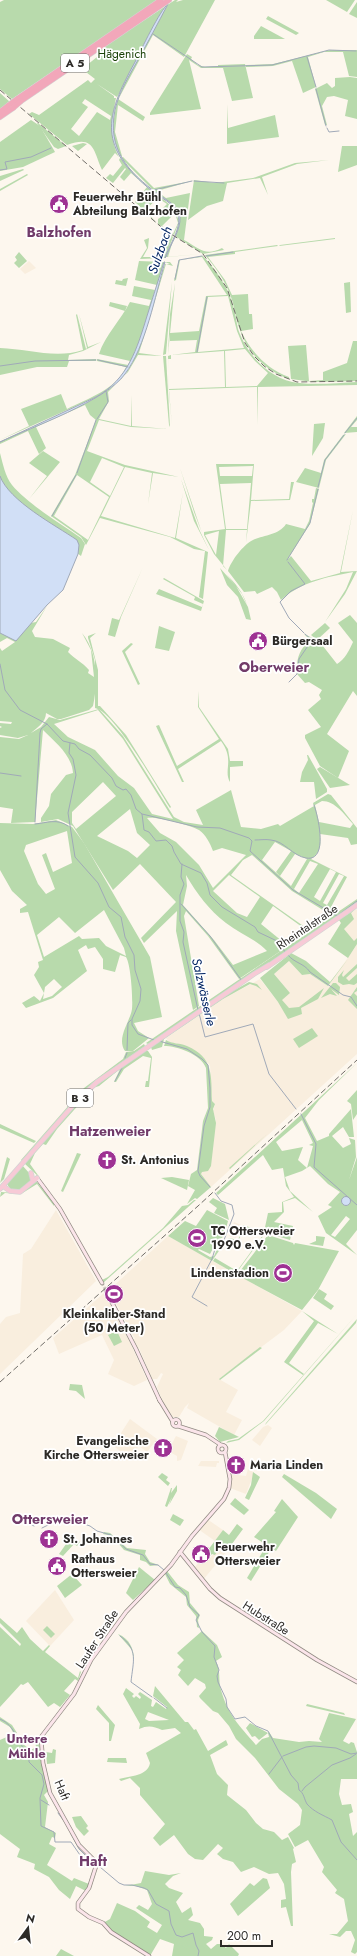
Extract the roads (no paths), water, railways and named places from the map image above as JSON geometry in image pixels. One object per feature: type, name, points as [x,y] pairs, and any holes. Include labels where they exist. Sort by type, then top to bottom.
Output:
[{"type":"highway","name":"A 5","points":[[0,117],[19,100],[165,1]]},
{"type":"highway","name":"A 5","points":[[0,112],[11,106]]},
{"type":"main road","name":"Rheintalstraße","points":[[2,1188],[87,1091],[109,1072],[357,905]]},
{"type":"main road","points":[[31,1173],[34,1181],[62,1212],[102,1283]]},
{"type":"main road","points":[[2,1188],[13,1192],[20,1192],[34,1181]]},
{"type":"main road","points":[[2,1188],[13,1192]]},
{"type":"main road","points":[[106,1291],[167,1414],[179,1424],[216,1441],[220,1446],[226,1447],[224,1453],[219,1452],[220,1446]]},
{"type":"main road","points":[[174,1421],[174,1426],[179,1424]]},
{"type":"main road","name":"Laufer Straße","points":[[78,1687],[95,1654],[134,1603],[165,1571],[200,1525],[226,1496],[230,1479],[227,1459],[224,1453]]},
{"type":"main road","name":"Hubstraße","points":[[181,1551],[183,1556],[212,1592],[220,1598],[317,1660],[357,1682]]},
{"type":"main road","name":"Haft","points":[[78,1687],[43,1734],[40,1743],[50,1793],[79,1845],[97,1865],[89,1888],[77,1905],[80,1911],[88,1917],[103,1923],[111,1932],[149,1956]]},
{"type":"water","points":[[168,4],[122,90],[115,110],[113,124],[117,148],[129,168],[147,186],[171,203],[179,213],[180,222],[179,227],[165,258],[177,231],[179,220],[178,215],[171,204],[152,191],[134,175],[122,160],[115,146],[112,131],[113,116],[117,100],[125,82],[156,22]]},
{"type":"water","points":[[164,262],[144,335],[139,349],[125,374],[115,384],[102,394],[86,403],[0,442],[96,397],[107,390],[116,381],[124,372],[135,351]]},
{"type":"water","points":[[0,476],[5,485],[23,503],[45,520],[77,540],[79,545],[78,554],[63,590],[47,605],[16,641],[0,633]]},
{"type":"water","points":[[346,1196],[351,1201],[346,1206],[341,1201]]},
{"type":"waterway","points":[[153,34],[202,67],[272,65],[329,50],[356,51]]},
{"type":"waterway","points":[[307,57],[316,87]]},
{"type":"waterway","points":[[316,89],[326,126]]},
{"type":"waterway","points":[[327,128],[329,132],[339,131]]},
{"type":"waterway","points":[[0,170],[7,169],[5,162],[31,157],[51,148]]},
{"type":"waterway","points":[[154,190],[192,181]]},
{"type":"waterway","points":[[194,181],[224,183]]},
{"type":"waterway","points":[[206,256],[233,252]]},
{"type":"waterway","points":[[175,279],[179,260],[202,256]]},
{"type":"waterway","points":[[197,352],[207,297]]},
{"type":"waterway","points":[[0,366],[35,361],[96,360]]},
{"type":"waterway","points":[[98,360],[128,367]]},
{"type":"waterway","points":[[97,419],[108,402],[106,391]]},
{"type":"waterway","points":[[345,433],[357,418]]},
{"type":"waterway","points":[[77,473],[96,420]]},
{"type":"waterway","points":[[318,487],[325,460],[344,435]]},
{"type":"waterway","points":[[52,516],[76,475]]},
{"type":"waterway","points":[[287,560],[310,523],[318,489]]},
{"type":"waterway","points":[[288,562],[305,584],[291,591],[280,602],[289,618],[304,633]]},
{"type":"waterway","points":[[289,682],[297,674],[299,659],[312,640],[305,634]]},
{"type":"waterway","points":[[0,664],[5,690],[20,710],[47,724],[63,741],[75,744],[79,749],[90,755],[112,778],[116,786],[123,790],[126,789],[131,795],[136,809],[142,814],[144,830],[149,832],[156,841],[166,840],[172,846],[181,864],[201,873],[207,883],[210,895],[222,907],[255,927],[258,932],[277,941],[286,953]]},
{"type":"waterway","points":[[35,822],[40,733],[41,729],[47,724]]},
{"type":"waterway","name":"Salzwässerle","points":[[70,743],[69,753],[73,759],[76,775],[68,813],[75,857],[98,883],[109,907],[121,917],[125,937],[134,955],[135,970],[141,989],[140,1001],[132,1019],[132,1025],[138,1034],[154,1040]]},
{"type":"waterway","points":[[0,773],[21,776]]},
{"type":"waterway","points":[[255,840],[276,841],[301,857],[313,857],[318,853],[320,846],[318,818],[314,805]]},
{"type":"waterway","points":[[142,814],[197,827],[220,828],[249,838],[252,841],[250,851],[293,890],[337,916],[357,901]]},
{"type":"waterway","points":[[35,824],[60,822],[68,826]]},
{"type":"waterway","name":"Salzwässerle","points":[[182,864],[181,877],[184,884],[180,895],[180,921],[184,932],[183,942],[198,1010]]},
{"type":"waterway","name":"Salzwässerle","points":[[181,904],[210,936],[242,981]]},
{"type":"waterway","points":[[288,955],[343,995],[351,997],[357,1006]]},
{"type":"waterway","name":"Salzwässerle","points":[[199,1013],[205,1037],[253,1024],[269,1074],[296,1109]]},
{"type":"waterway","points":[[127,1050],[128,1023],[131,1020]]},
{"type":"waterway","name":"Salzwässerle","points":[[159,1041],[187,1049],[208,1065],[210,1107],[204,1126],[198,1171],[200,1176],[210,1187]]},
{"type":"waterway","points":[[125,1058],[127,1053]]},
{"type":"waterway","points":[[115,1081],[122,1068]]},
{"type":"waterway","name":"Salzwässerle","points":[[301,1114],[316,1144],[314,1167],[357,1205]]},
{"type":"waterway","name":"Salzwässerle","points":[[207,1306],[192,1297],[212,1259],[215,1249],[224,1240],[234,1214],[232,1205],[221,1201],[215,1193]]},
{"type":"waterway","points":[[42,1528],[56,1521]]},
{"type":"waterway","points":[[78,1522],[90,1526],[97,1531],[111,1535],[126,1549],[143,1555],[150,1564],[158,1565],[164,1570]]},
{"type":"waterway","points":[[30,1524],[34,1526]]},
{"type":"waterway","points":[[166,1573],[175,1587],[180,1588],[186,1595],[190,1607],[199,1615],[196,1620],[202,1632],[215,1646],[214,1657],[219,1670],[217,1676],[218,1682],[226,1699],[227,1707],[235,1719],[245,1717],[256,1726],[268,1731],[291,1775],[298,1783],[299,1790],[303,1794],[307,1804],[332,1820],[341,1842],[357,1860]]},
{"type":"waterway","points":[[120,1636],[126,1641],[132,1651],[133,1662],[131,1682],[152,1697]]},
{"type":"waterway","points":[[154,1698],[167,1708]]},
{"type":"waterway","points":[[0,1719],[10,1726],[29,1755],[29,1762],[42,1775],[44,1784],[40,1798],[41,1826],[54,1832],[55,1842],[71,1842],[80,1855],[100,1867],[119,1883],[148,1890],[156,1904],[169,1911],[171,1924],[176,1935],[182,1937],[193,1933],[199,1951],[198,1956]]},
{"type":"waterway","points":[[283,1756],[306,1747],[314,1746],[336,1748],[351,1754],[357,1753]]},
{"type":"waterway","points":[[302,1791],[332,1765],[356,1754]]},
{"type":"waterway","points":[[269,1774],[282,1757]]},
{"type":"waterway","points":[[41,1800],[49,1805]]},
{"type":"waterway","points":[[58,1813],[67,1825]]},
{"type":"waterway","points":[[71,1834],[79,1849],[92,1862]]},
{"type":"tunnel","points":[[102,1283],[106,1291]]},
{"type":"railway","points":[[0,90],[166,231],[203,254],[227,288],[245,343],[254,356],[264,366],[276,374],[297,382],[357,381]]},
{"type":"railway","points":[[0,1382],[198,1206],[357,1060]]},
{"type":"place","name":"Feuerwehr Bühl Abteilung Balzhofen","points":[[59,204]]},
{"type":"place","name":"Bürgersaal","points":[[258,641]]},
{"type":"place","name":"St. Antonius","points":[[107,1160]]},
{"type":"place","name":"TC Ottersweier 1990 e.V.","points":[[197,1238]]},
{"type":"place","name":"Lindenstadion","points":[[283,1273]]},
{"type":"place","name":"Kleinkaliber-Stand (50 Meter)","points":[[114,1294]]},
{"type":"place","name":"Evangelische Kirche Ottersweier","points":[[163,1448]]},
{"type":"place","name":"Maria Linden","points":[[236,1465]]},
{"type":"place","name":"St. Johannes","points":[[49,1539]]},
{"type":"place","name":"Feuerwehr Ottersweier","points":[[201,1554]]},
{"type":"place","name":"Rathaus Ottersweier","points":[[57,1566]]},
{"type":"district","name":"Balzhofen","points":[[59,232]]},
{"type":"district","name":"Oberweier","points":[[274,667]]},
{"type":"district","name":"Hatzenweier","points":[[110,1131]]},
{"type":"district","name":"Ottersweier","points":[[50,1519]]},
{"type":"district","name":"Untere Mühle","points":[[27,1746]]},
{"type":"district","name":"Haft","points":[[93,1861]]},
{"type":"park label","name":"Hägenich","points":[[122,54]]},
{"type":"water label","name":"Sulzbach","points":[[160,250]]}]
